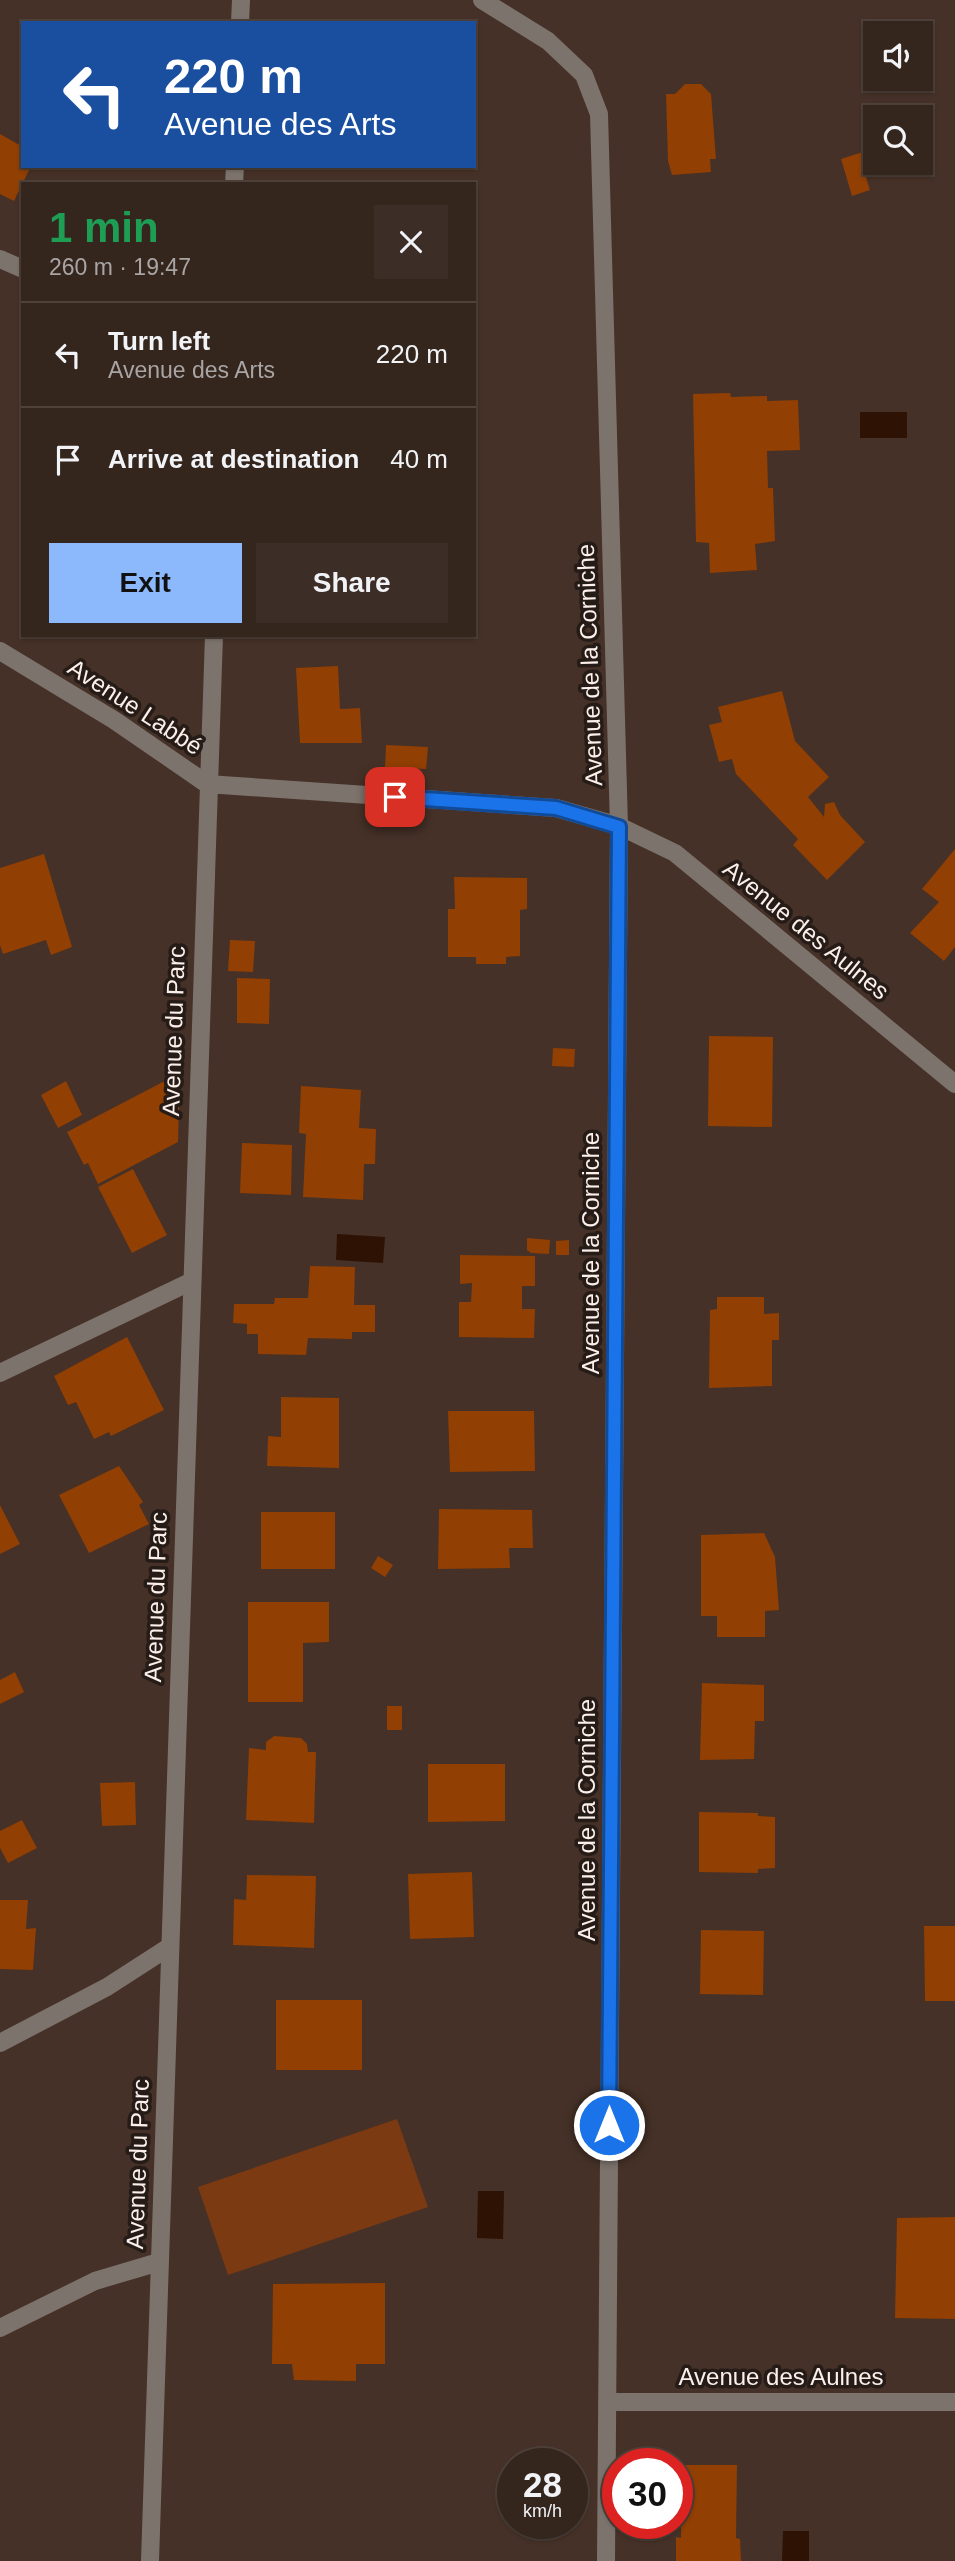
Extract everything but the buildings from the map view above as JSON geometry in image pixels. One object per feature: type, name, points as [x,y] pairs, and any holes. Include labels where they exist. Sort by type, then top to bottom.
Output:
[{"type":"street","points":[[240,21],[241,0]]},
{"type":"street","name":"Avenue de la Corniche","points":[[482,0],[548,41],[584,75],[600,114],[619,827],[606,2561]]},
{"type":"street","points":[[0,260],[21,269]]},
{"type":"street","name":"Avenue du Parc","points":[[150,2561],[190,1282],[214,637]]},
{"type":"street","name":"Avenue Labbé","points":[[0,651],[114,720],[207,784]]},
{"type":"street","name":"Avenue des Aulnes","points":[[207,784],[556,808],[619,827],[675,853],[955,1084]]},
{"type":"street","points":[[0,1373],[190,1282]]},
{"type":"street","points":[[0,2043],[107,1987],[169,1947]]},
{"type":"street","points":[[0,2328],[95,2281],[159,2262]]},
{"type":"street","name":"Avenue des Aulnes","points":[[607,2402],[955,2402]]},
{"type":"shaded area","points":[[860,412],[907,412],[907,438],[860,438]]},
{"type":"shaded area","points":[[337,1234],[385,1237],[383,1263],[336,1260]]},
{"type":"shaded area","points":[[397,2119],[428,2207],[228,2275],[198,2187]]},
{"type":"shaded area","points":[[478,2191],[504,2191],[503,2239],[477,2238]]},
{"type":"shaded area","points":[[783,2531],[809,2531],[809,2561],[782,2561]]},
{"type":"route","points":[[395,797],[556,808],[619,827],[609,2125]]}]
